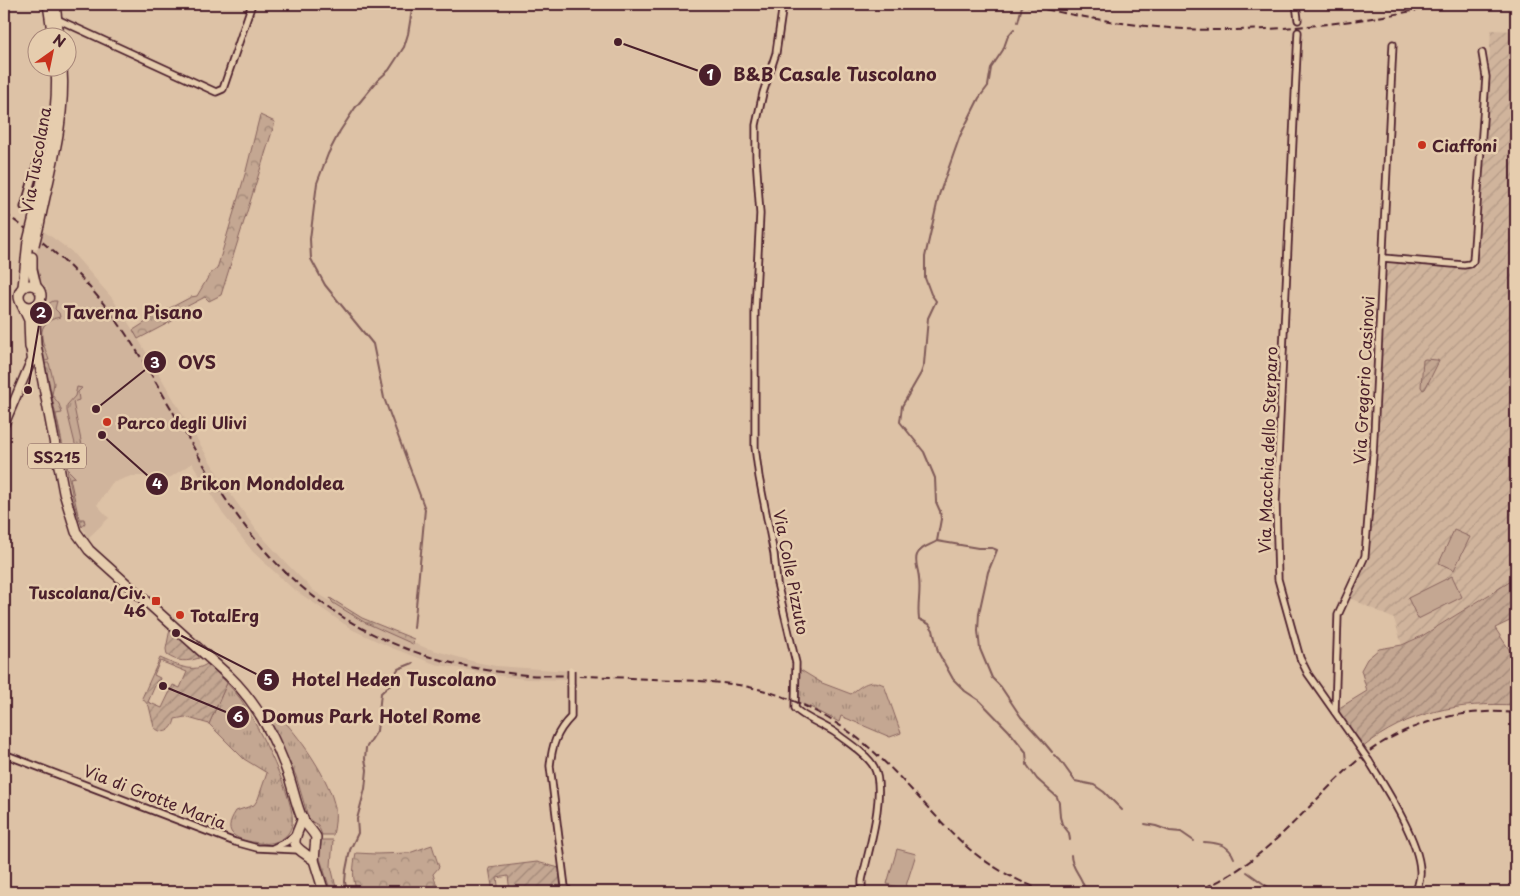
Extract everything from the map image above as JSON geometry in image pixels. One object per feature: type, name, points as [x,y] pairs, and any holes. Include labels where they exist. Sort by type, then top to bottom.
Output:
[{"type":"main road","points":[[48,4],[52,28]]},
{"type":"main road","points":[[55,4],[58,28]]},
{"type":"main road","name":"Via Tuscolana","points":[[23,287],[52,128],[56,78]]},
{"type":"main road","name":"Via Tuscolana","points":[[35,220],[58,135],[62,78]]},
{"type":"main road","name":"Via Tuscolana","points":[[31,243],[32,269],[36,286]]},
{"type":"main road","points":[[29,285],[36,286],[41,294],[38,304],[29,307],[21,303],[19,293],[23,287],[29,285]]},
{"type":"main road","name":"SS215","points":[[21,303],[29,320],[31,352],[40,368]]},
{"type":"main road","name":"SS215","points":[[38,304],[35,334],[40,368],[64,493],[70,518],[77,535],[89,550],[210,658],[245,693],[273,737],[288,774],[302,818]]},
{"type":"main road","points":[[4,425],[32,360],[31,352]]},
{"type":"main road","points":[[302,818],[317,839],[314,860],[324,892]]},
{"type":"main road","points":[[302,818],[294,844],[300,851],[314,860]]},
{"type":"main road","points":[[296,834],[304,830],[312,832]]},
{"type":"main road","points":[[300,851],[307,852],[315,848]]},
{"type":"street","points":[[57,19],[216,92],[223,89],[252,4]]},
{"type":"street","name":"Via Colle Pizzuto","points":[[783,4],[776,53],[761,98],[756,125],[760,214],[754,317],[756,457],[774,554],[777,583],[796,663],[795,708],[845,740],[871,762],[875,770],[879,800],[862,880],[862,892]]},
{"type":"street","points":[[1296,4],[1298,20]]},
{"type":"street","name":"Via Macchia dello Sterparo","points":[[1298,32],[1276,502],[1279,586],[1302,662],[1369,761],[1393,802],[1416,851],[1420,871],[1416,892]]},
{"type":"street","name":"Via Gregorio Casinovi","points":[[1335,712],[1338,615],[1365,556],[1373,456],[1393,44]]},
{"type":"street","points":[[1383,258],[1464,265],[1470,264],[1473,261],[1486,77],[1482,53]]},
{"type":"street","points":[[35,220],[24,208],[55,100]]},
{"type":"street","points":[[570,892],[565,887],[550,766],[551,749],[554,742],[561,727],[571,718],[571,670]]},
{"type":"street","name":"Via di Grotte Maria","points":[[4,754],[254,848],[300,851]]},
{"type":"street","points":[[271,849],[286,842],[296,834]]},
{"type":"shaded area","points":[[1491,30],[1516,31],[1516,578],[1422,636],[1402,645],[1394,619],[1350,598],[1369,554],[1378,446],[1384,261],[1476,268]]},
{"type":"shaded area","points":[[42,230],[71,251],[112,298],[133,330],[224,485],[257,531],[314,591],[364,622],[426,648],[496,666],[571,671],[571,680],[500,676],[435,664],[392,648],[353,630],[292,588],[253,552],[223,514],[192,463],[162,483],[143,476],[131,476],[112,483],[97,505],[109,518],[88,538],[74,503],[43,351],[40,327],[42,311],[48,303],[47,288],[37,278],[35,270]]},
{"type":"green space","points":[[260,115],[275,122],[221,295],[209,301],[205,297],[180,310],[174,320],[138,339],[133,330],[155,316],[191,297],[197,296],[210,274],[217,269],[246,171]]},
{"type":"green space","points":[[53,301],[57,301],[55,309],[60,317],[51,320],[43,328],[42,340],[49,360],[45,361],[41,337],[40,320],[42,312]]},
{"type":"green space","points":[[1423,360],[1439,361],[1423,390],[1421,387]]},
{"type":"green space","points":[[45,363],[49,363],[54,383],[52,395],[59,404],[62,413],[56,414],[65,456],[70,455],[71,458],[67,469],[75,477],[70,478],[78,516],[74,503]]},
{"type":"green space","points":[[77,387],[82,388],[78,392],[79,400],[73,402],[83,450],[77,452],[67,405],[75,396]]},
{"type":"green space","points":[[79,519],[84,519],[85,523],[82,527]]},
{"type":"green space","points":[[1454,530],[1470,537],[1454,570],[1439,563]]},
{"type":"green space","points":[[1452,576],[1462,597],[1418,619],[1408,598]]},
{"type":"green space","points":[[1516,578],[1516,618],[1495,628],[1516,660],[1516,705],[1474,705],[1435,711],[1397,725],[1379,735],[1362,748],[1336,710],[1367,691],[1361,670],[1367,659],[1379,649],[1402,645],[1422,636]]},
{"type":"green space","points":[[330,598],[362,618],[414,639],[413,644],[364,622],[333,603]]},
{"type":"green space","points":[[170,629],[200,655],[199,658],[182,661],[167,655],[166,649]]},
{"type":"green space","points":[[160,658],[190,668],[196,668],[208,663],[227,683],[209,724],[185,717],[175,719],[172,727],[164,732],[154,727],[149,706],[142,698]],"holes":[[[160,661],[187,672],[180,688],[173,685],[162,708],[148,702],[160,678],[154,675]]]},
{"type":"green space","points":[[799,669],[822,683],[851,694],[870,682],[884,685],[901,733],[890,737],[841,716],[839,722],[798,702],[796,690]]},
{"type":"green space","points":[[227,683],[242,701],[258,729],[275,764],[288,799],[292,813],[292,824],[288,834],[275,842],[251,842],[238,838],[231,831],[230,826],[236,811],[254,805],[267,773],[244,759],[209,724]]},
{"type":"green space","points":[[273,710],[277,713],[276,716],[281,721],[283,720],[306,749],[327,785],[335,808],[333,835],[322,835],[318,825],[309,820],[296,776],[268,716],[270,711]]},
{"type":"green space","points":[[322,840],[333,840],[331,866],[337,892],[331,892],[316,846]]},
{"type":"green space","points":[[432,845],[439,867],[433,874],[437,887],[433,892],[357,892],[354,882],[356,853],[409,853]]},
{"type":"green space","points":[[897,849],[916,854],[905,889],[887,884]]},
{"type":"green space","points":[[537,862],[563,869],[565,887],[570,892],[510,892],[508,876],[497,878],[499,892],[493,892],[489,868]]},
{"type":"waterway","points":[[413,4],[404,47],[389,70],[378,80],[355,108],[328,154],[317,183],[310,239],[311,259],[325,285],[373,344],[384,398],[425,509],[414,628]]},
{"type":"waterway","points":[[1018,22],[1022,6]]},
{"type":"waterway","points":[[1014,29],[1008,36],[1003,50],[991,68],[988,86],[979,98],[960,136],[939,195],[925,257],[925,278],[936,301],[928,318],[924,364],[921,373],[902,406],[900,422],[924,452],[935,478],[936,502],[941,519],[937,541],[918,552],[916,558],[919,576],[919,619],[929,624],[933,630],[938,652],[953,679],[965,691],[980,701],[1009,731],[1026,752],[1027,765],[1037,779],[1057,797],[1062,824],[1069,833],[1070,840]]},
{"type":"waterway","points":[[937,541],[997,550],[988,572],[979,613],[980,649],[992,678],[1001,687],[1021,717],[1052,752]]},
{"type":"waterway","points":[[347,892],[345,882],[346,870],[350,850],[358,833],[357,819],[365,789],[367,770],[366,748],[377,731],[381,693],[392,683],[398,669],[413,663]]},
{"type":"waterway","points":[[1054,755],[1060,760],[1075,781],[1094,785],[1122,810]]},
{"type":"waterway","points":[[1145,824],[1181,832],[1194,841]]},
{"type":"waterway","points":[[1204,842],[1226,847],[1234,858]]},
{"type":"waterway","points":[[1071,855],[1071,860],[1084,887]]},
{"type":"waterway","points":[[1247,872],[1275,892]]},
{"type":"railway","points":[[1022,4],[1089,18],[1140,25],[1230,30],[1267,29],[1340,22],[1448,4]]},
{"type":"railway","points":[[4,213],[59,256],[106,307],[133,345],[229,505],[251,535],[276,563],[303,588],[354,624],[381,638],[437,659],[497,672],[528,675],[687,680],[736,685],[784,697],[832,720],[864,743],[898,775],[955,836],[985,861],[1026,884],[1047,892]]},
{"type":"railway","points":[[1193,892],[1217,882],[1261,852],[1358,760],[1375,747],[1393,737],[1412,728],[1453,716],[1474,713],[1516,713]]},
{"type":"place","name":"B&B Casale Tuscolano","points":[[618,42]]},
{"type":"place","name":"Ciaffoni","points":[[1422,145]]},
{"type":"place","name":"Taverna Pisano","points":[[28,390]]},
{"type":"place","name":"OVS","points":[[96,409]]},
{"type":"place","name":"Parco degli Ulivi","points":[[107,422]]},
{"type":"place","name":"Brikon MondoIdea","points":[[102,435]]},
{"type":"place","name":"Tuscolana/Civ. 46","points":[[156,601]]},
{"type":"place","name":"TotalErg","points":[[180,615]]},
{"type":"place","name":"Hotel Heden Tuscolano","points":[[176,633]]},
{"type":"place","name":"Domus Park Hotel Rome","points":[[163,686]]}]
